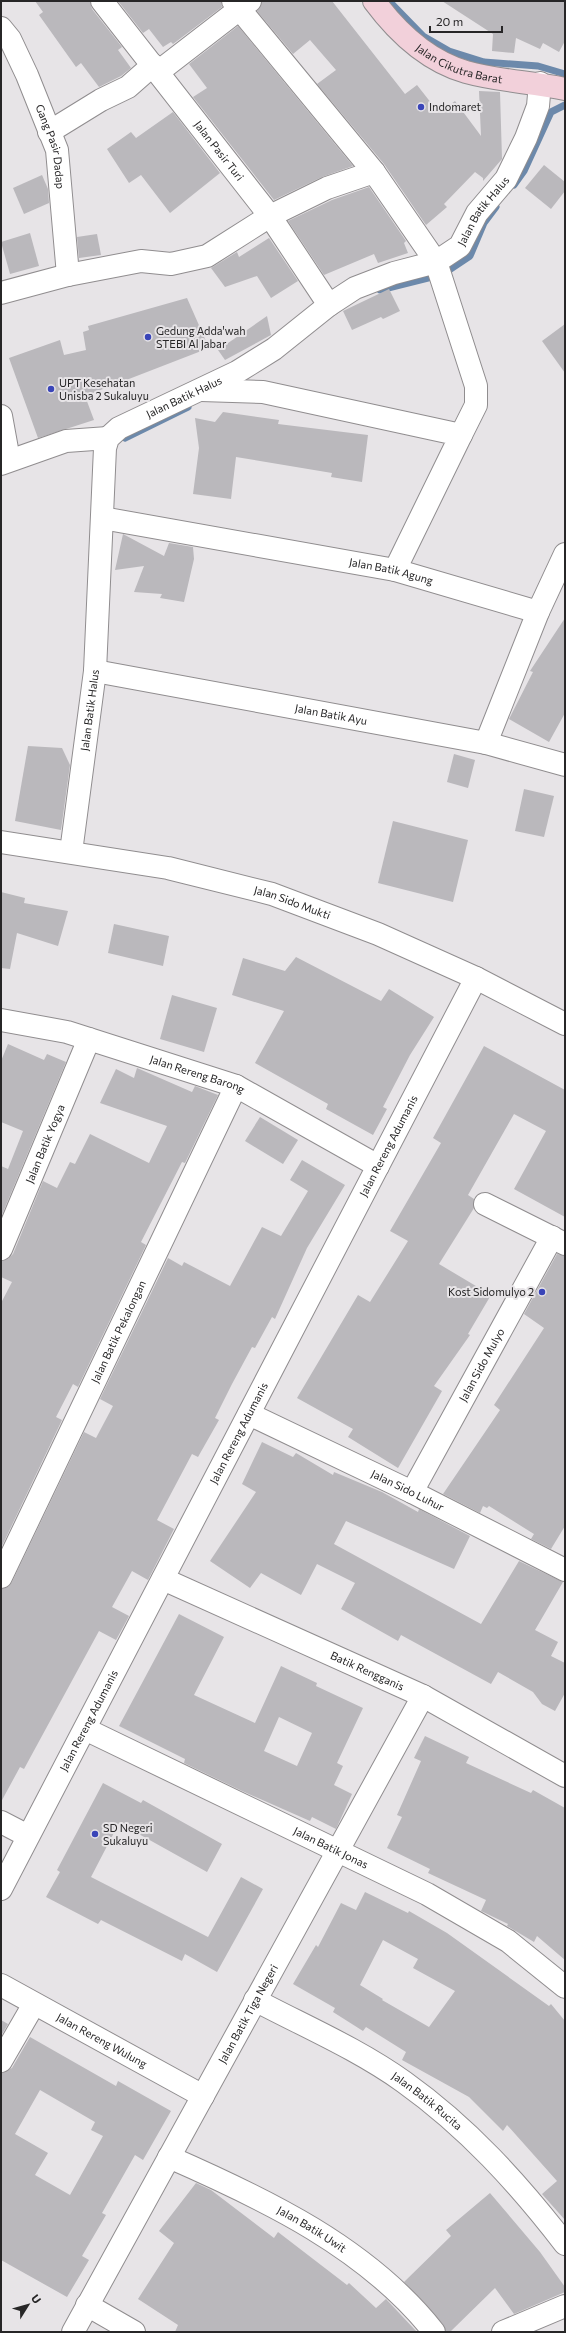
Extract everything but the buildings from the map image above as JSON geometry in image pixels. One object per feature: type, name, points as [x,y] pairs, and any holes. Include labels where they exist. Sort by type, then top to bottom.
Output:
[{"type":"main road","name":"Jalan Cikutra Barat","points":[[374,1],[406,37],[427,54],[447,65],[490,77],[540,83],[565,88]]},
{"type":"street","name":"Jalan Pasir Turi","points":[[102,1],[270,216],[329,305]]},
{"type":"street","points":[[49,132],[101,100],[128,87],[156,69],[240,4],[374,172],[436,262],[476,386],[476,405],[394,570]]},
{"type":"street","name":"Gang Pasir Dadap","points":[[1,28],[10,39],[27,75],[57,150],[68,275]]},
{"type":"street","name":"Jalan Batik Halus","points":[[71,852],[95,671],[105,448],[108,438],[120,428],[196,390],[237,372],[274,349],[329,305],[355,288],[388,276],[436,262],[460,246],[477,213],[506,179],[526,138],[538,106],[540,83]]},
{"type":"street","points":[[1,293],[68,275],[141,261],[170,264],[207,256],[270,216],[328,188],[374,172]]},
{"type":"street","points":[[196,390],[263,392],[461,435]]},
{"type":"street","points":[[1,416],[5,462],[66,441],[108,438]]},
{"type":"street","name":"Jalan Batik Agung","points":[[102,518],[394,570],[538,612]]},
{"type":"street","points":[[486,743],[538,612],[565,554]]},
{"type":"street","name":"Jalan Batik Ayu","points":[[95,671],[486,743],[565,765]]},
{"type":"street","name":"Jalan Sido Mukti","points":[[1,842],[168,868],[272,894],[378,934],[476,978],[565,1024]]},
{"type":"street","name":"Jalan Rereng Adumanis","points":[[1,1888],[476,978]]},
{"type":"street","name":"Jalan Rereng Barong","points":[[1,1020],[68,1032],[236,1086],[378,1166]]},
{"type":"street","name":"Jalan Batik Yogya","points":[[1,1249],[89,1039]]},
{"type":"street","name":"Jalan Batik Pekalongan","points":[[1,1577],[236,1086]]},
{"type":"street","name":"Jalan Sido Mulyo","points":[[412,1492],[559,1241],[485,1204]]},
{"type":"street","name":"Jalan Sido Luhur","points":[[249,1414],[412,1492],[565,1570]]},
{"type":"street","name":"Batik Rengganis","points":[[163,1579],[423,1696],[565,1776]]},
{"type":"street","name":"Jalan Batik Tiga Negeri","points":[[73,2332],[423,1696]]},
{"type":"street","name":"Jalan Batik Jonas","points":[[84,1729],[427,1894],[502,1937],[565,1987]]},
{"type":"street","points":[[1,1822],[28,1836]]},
{"type":"street","name":"Jalan Rereng Wulung","points":[[1,1985],[203,2096]]},
{"type":"street","name":"Jalan Batik Rucita","points":[[255,2000],[403,2081],[443,2112],[475,2140],[509,2176],[565,2244]]},
{"type":"street","points":[[1,2061],[34,2004]]},
{"type":"street","name":"Jalan Batik Uwit","points":[[169,2157],[249,2192],[341,2248],[383,2280],[434,2332]]},
{"type":"street","points":[[87,2305],[134,2332]]},
{"type":"street","points":[[503,2332],[565,2306]]},
{"type":"waterway","points":[[389,1],[423,36],[449,51],[484,62],[538,66],[565,74]]},
{"type":"waterway","points":[[514,185],[524,171],[551,112],[565,105]]},
{"type":"waterway","points":[[449,270],[470,256],[484,223],[496,207]]},
{"type":"waterway","points":[[380,290],[428,278]]},
{"type":"waterway","points":[[125,438],[188,407]]},
{"type":"place","name":"Indomaret","points":[[421,107]]},
{"type":"place","name":"Gedung Adda'wah STEBI Al Jabar","points":[[148,337]]},
{"type":"place","name":"UPT Kesehatan Unisba 2 Sukaluyu","points":[[51,389]]},
{"type":"place","name":"Kost Sidomulyo 2","points":[[542,1292]]},
{"type":"place","name":"SD Negeri Sukaluyu","points":[[95,1834]]}]
